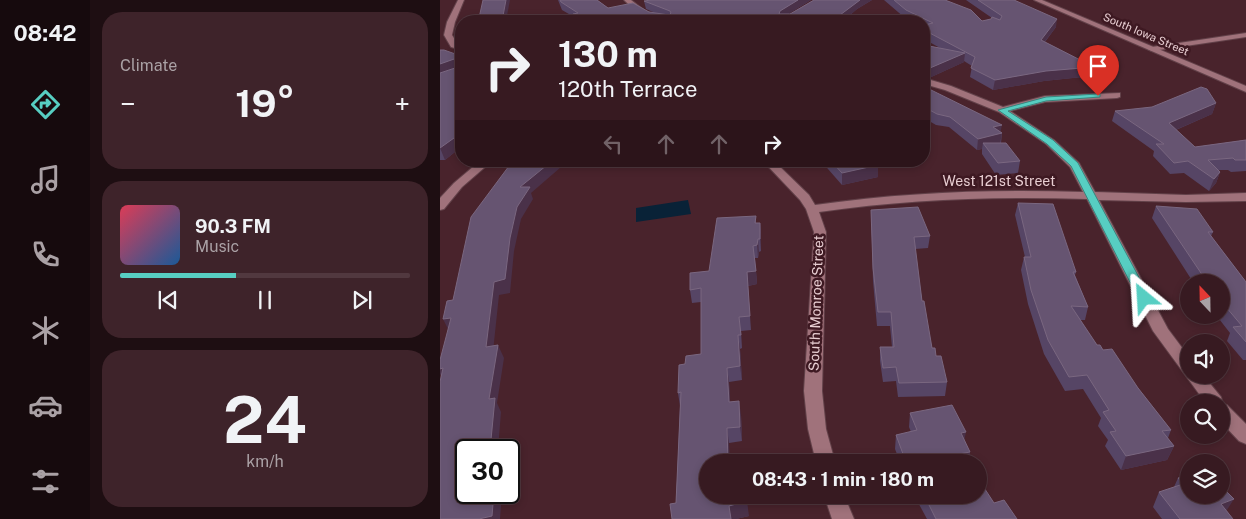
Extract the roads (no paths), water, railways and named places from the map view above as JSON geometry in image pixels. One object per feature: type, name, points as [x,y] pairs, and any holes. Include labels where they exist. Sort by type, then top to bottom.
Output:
[{"type":"street","points":[[455,45],[448,35],[451,22],[461,0]]},
{"type":"street","points":[[627,0],[643,12],[651,15]]},
{"type":"street","name":"South Iowa Street","points":[[1038,0],[1246,90]]},
{"type":"street","points":[[1152,49],[1244,36]]},
{"type":"street","points":[[930,83],[1002,110],[1029,127],[1063,153],[1075,165],[1161,331],[1180,357]]},
{"type":"street","points":[[1002,110],[1046,99],[1117,95]]},
{"type":"street","points":[[440,206],[458,185],[479,167]]},
{"type":"street","name":"South Monroe Street","points":[[774,167],[794,186],[812,209],[820,232],[813,391],[817,429],[823,454]]},
{"type":"street","name":"West 121st Street","points":[[812,209],[862,201],[919,196],[1007,194],[1092,197],[1246,197]]},
{"type":"street","points":[[1200,384],[1208,394]]},
{"type":"street","points":[[1230,419],[1246,436]]},
{"type":"street","points":[[838,504],[844,519]]},
{"type":"water","points":[[688,200],[691,214],[636,222],[636,208]]}]
